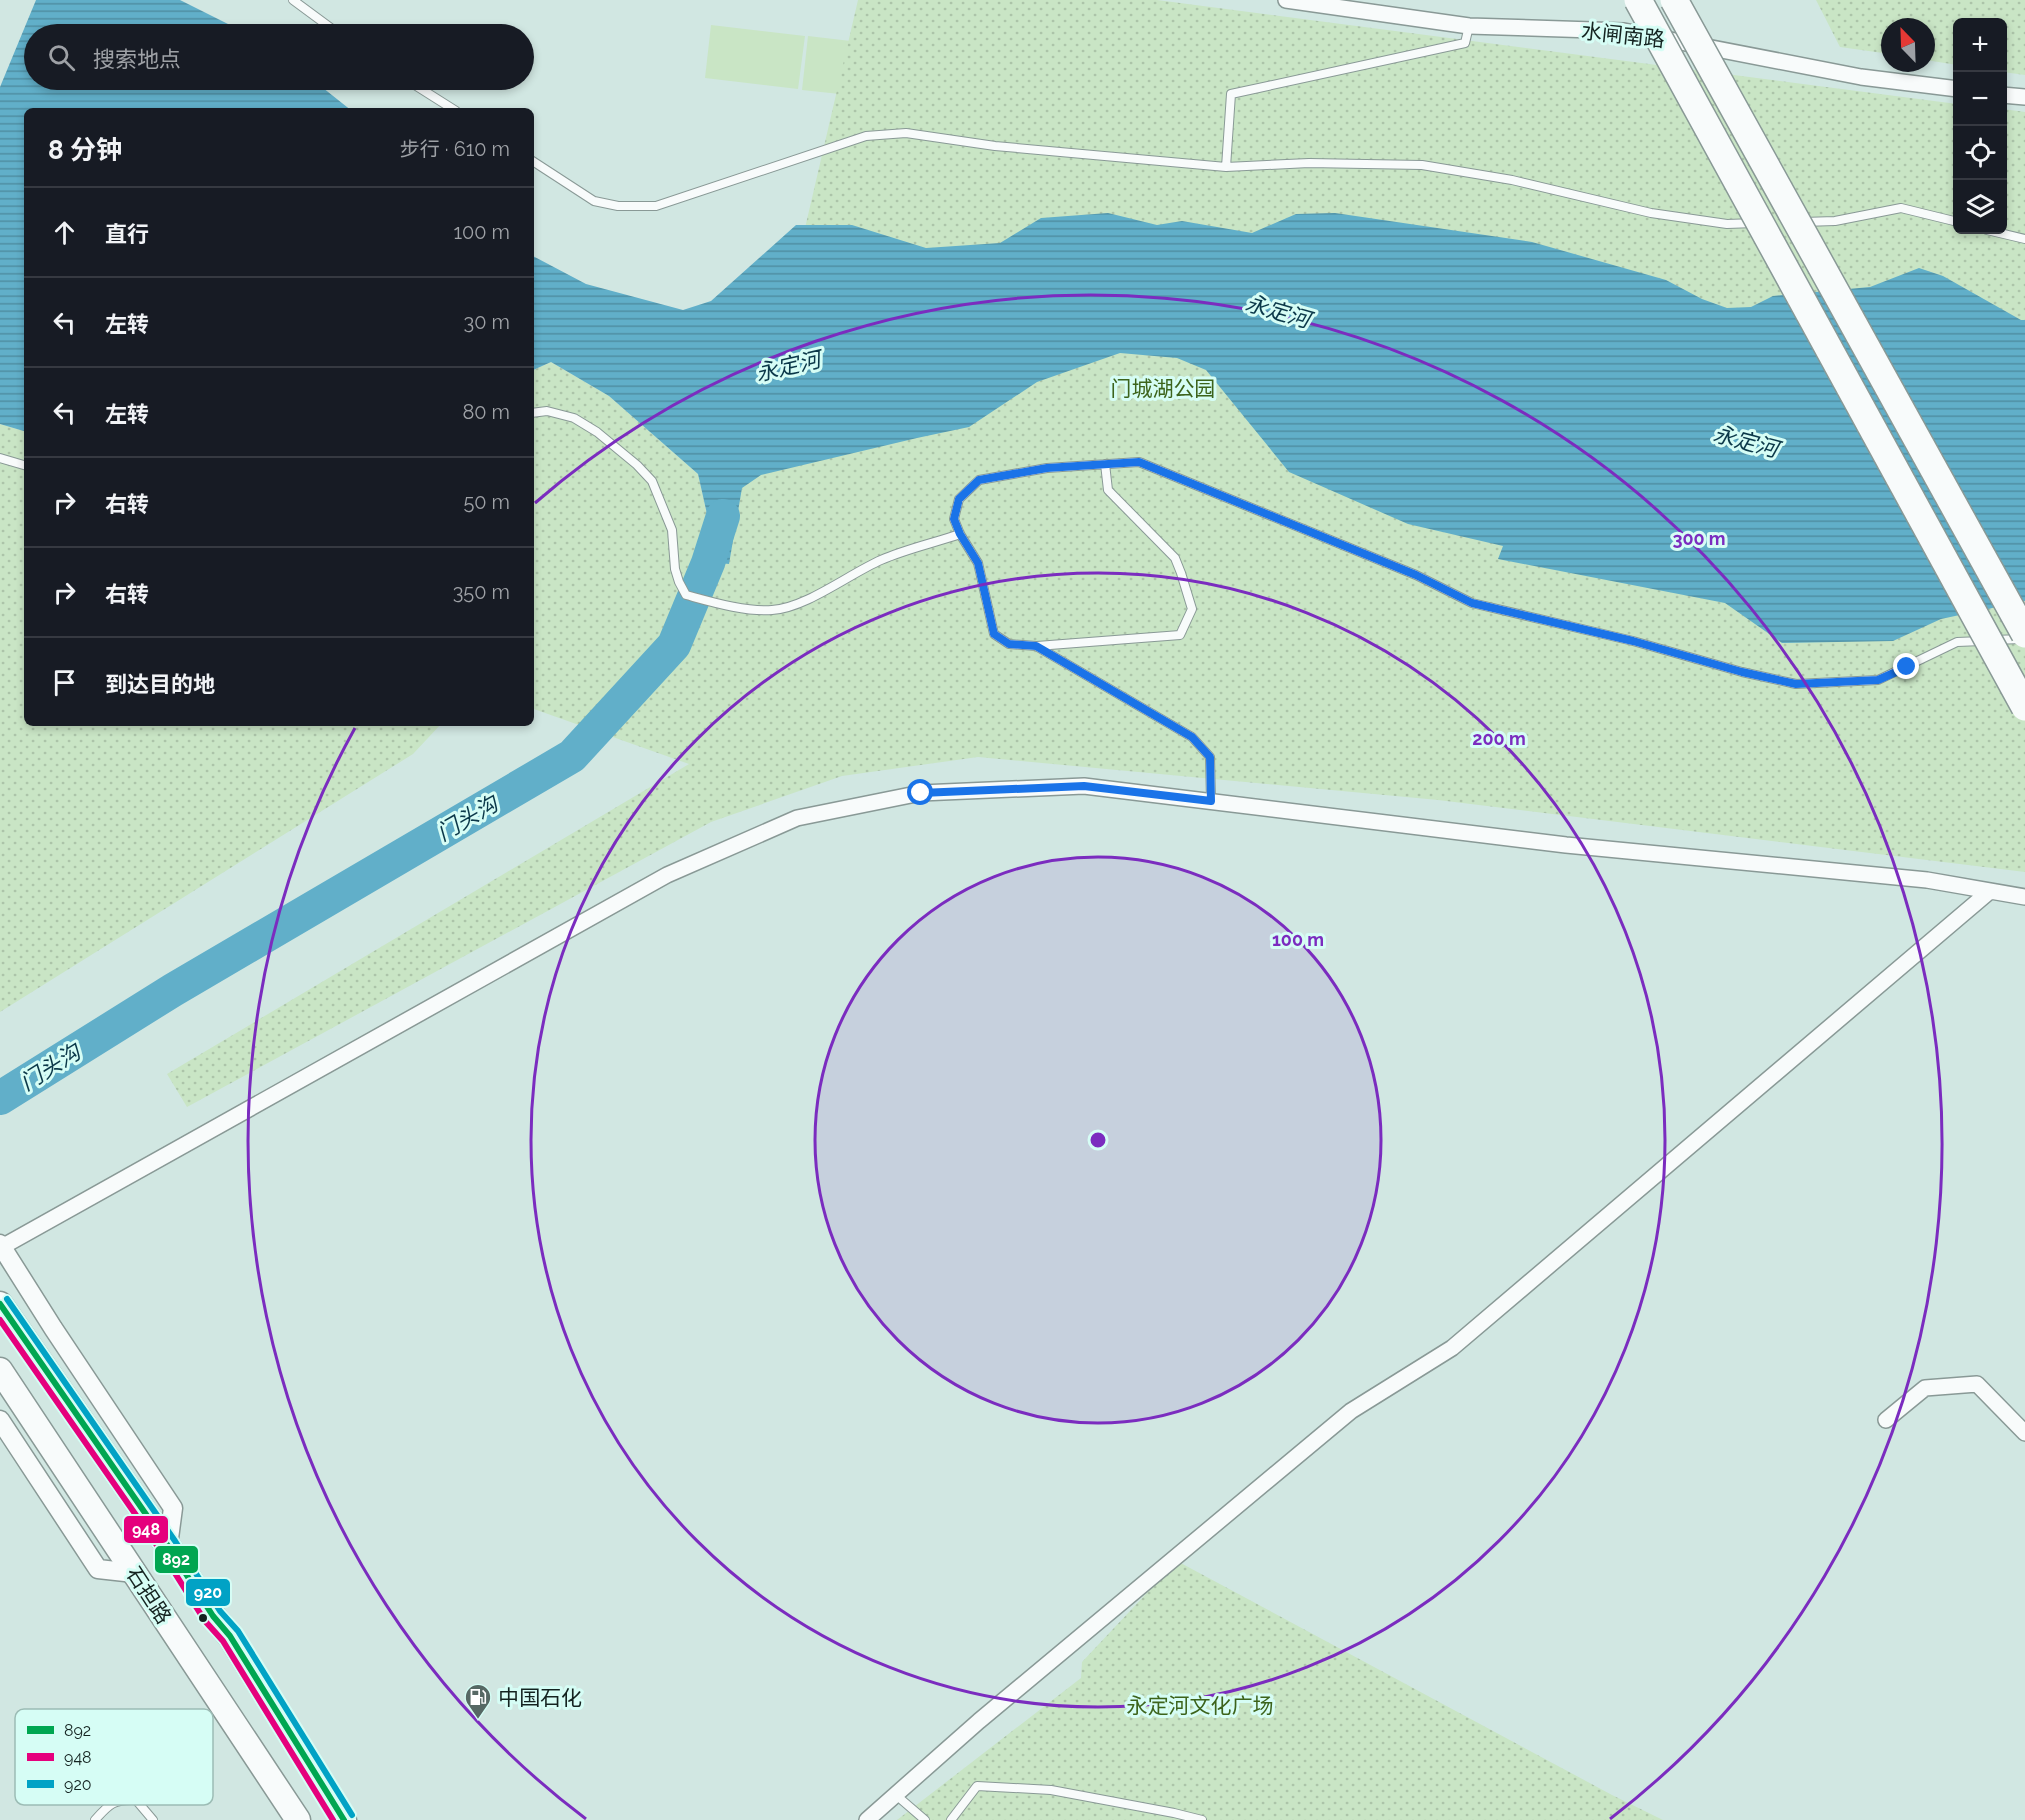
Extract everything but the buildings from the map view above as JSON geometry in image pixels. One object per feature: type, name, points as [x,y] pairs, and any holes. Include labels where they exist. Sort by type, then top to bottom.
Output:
[{"type":"highway","points":[[1638,0],[2025,707]]},
{"type":"highway","points":[[1674,0],[2025,634]]},
{"type":"main road","name":"石担路","points":[[0,1304],[168,1546],[213,1616],[230,1636],[344,1820]]},
{"type":"main road","name":"石担路","points":[[0,1370],[298,1820]]},
{"type":"street","name":"水闸南路","points":[[1286,0],[1469,26],[1624,31],[1861,77],[1953,88]]},
{"type":"street","points":[[2007,95],[2025,97]]},
{"type":"street","points":[[168,1546],[172,1508],[52,1328],[1,1246],[667,875],[797,818],[921,793],[1084,786],[1566,844],[1927,880],[2025,897]]},
{"type":"street","points":[[867,1820],[988,1713],[1351,1411],[1452,1348],[1990,891]]},
{"type":"street","points":[[1886,1420],[1925,1388],[1977,1384],[2025,1433]]},
{"type":"street","points":[[0,1420],[98,1569],[134,1573]]},
{"type":"lane","points":[[293,0],[325,24]]},
{"type":"lane","points":[[1226,167],[1231,94],[1465,43],[1469,26]]},
{"type":"lane","points":[[423,90],[451,108]]},
{"type":"lane","points":[[534,162],[594,201],[618,206],[656,206],[866,136],[906,133],[995,146],[1226,167],[1309,163],[1422,165],[1512,180],[1651,213],[1727,224],[1775,222]]},
{"type":"lane","points":[[1787,222],[1835,221],[1901,208],[1953,221]]},
{"type":"lane","points":[[2004,234],[2025,239]]},
{"type":"lane","points":[[534,413],[547,411],[574,418],[597,432],[637,465],[652,482],[672,530],[675,569],[686,595],[715,603],[774,610],[806,600],[881,560],[960,534]]},
{"type":"lane","points":[[0,458],[24,465]]},
{"type":"lane","points":[[1105,464],[1108,490],[1175,558],[1182,573],[1192,609],[1179,635],[1036,646],[1009,644],[994,634],[978,563],[960,534],[954,519],[959,499],[979,480],[1047,468],[1105,464],[1139,462],[1416,575],[1472,603],[1633,641],[1742,672],[1796,684],[1878,680],[1957,642],[2025,638]]},
{"type":"lane","points":[[1036,646],[1192,737],[1210,757],[1211,801]]},
{"type":"lane","points":[[951,1820],[977,1786],[1052,1790],[1202,1820]]},
{"type":"lane","points":[[896,1795],[925,1820]]},
{"type":"lane","points":[[95,1820],[108,1805]]},
{"type":"lane","points":[[140,1805],[153,1820]]},
{"type":"green space","name":"门城湖公园","points":[[858,0],[1157,0],[1953,103],[1953,234],[2007,234],[2007,110],[2025,112],[2025,872],[1438,800],[978,757],[842,776],[711,822],[187,1107],[167,1074],[689,764],[534,709],[534,370],[551,362],[609,396],[698,474],[707,514],[696,552],[753,452]]},
{"type":"green space","points":[[1816,0],[2025,0],[2025,75],[2007,73],[2007,18],[1953,18],[1953,64],[1935,61],[1935,18],[1881,18],[1881,53],[1840,47]]},
{"type":"green space","points":[[711,25],[805,36],[798,89],[705,78]]},
{"type":"green space","points":[[808,36],[902,47],[896,100],[802,90]]},
{"type":"green space","points":[[0,424],[24,431],[24,726],[439,726],[413,754],[0,1012]]},
{"type":"green space","name":"永定河文化广场","points":[[1177,1561],[1612,1795],[1663,1820],[897,1820],[1081,1678],[1082,1662]]},
{"type":"water","points":[[36,0],[180,0],[228,24],[26,24]]},
{"type":"water","points":[[24,29],[24,90],[326,90],[348,108],[24,108],[24,431],[0,424],[0,87]]},
{"type":"water","name":"永定河","points":[[1108,213],[1157,225],[1182,221],[1252,233],[1296,214],[1335,213],[1532,242],[1666,280],[1702,299],[1727,308],[1751,307],[1773,296],[1870,287],[1919,268],[1943,276],[2021,320],[2025,320],[2025,601],[1941,619],[1893,641],[1782,643],[1725,603],[1498,559],[1503,546],[1408,524],[1289,472],[1206,370],[1177,358],[1120,353],[1037,382],[969,427],[761,475],[742,488],[729,564],[708,562],[694,555],[707,514],[698,474],[609,396],[551,362],[534,370],[534,257],[586,284],[683,310],[711,301],[796,225],[852,225],[926,248],[1000,243],[1041,218]]},
{"type":"waterway","name":"门头沟","points":[[0,1098],[173,990],[572,756],[674,645],[708,563],[723,516]]},
{"type":"transit line","name":"920","points":[[7,1299],[175,1541],[220,1611],[238,1631],[352,1815]]},
{"type":"transit line","name":"892","points":[[0,1304],[168,1546],[213,1616],[230,1636],[344,1820]]},
{"type":"transit line","name":"948","points":[[0,1320],[161,1551],[205,1621],[223,1641],[333,1820]]},
{"type":"place","name":"中国石化","points":[[478,1720]]},
{"type":"route","points":[[921,793],[1084,786],[1211,801],[1210,757],[1192,737],[1036,646],[1009,644],[994,634],[978,563],[960,534],[954,519],[959,499],[979,480],[1047,468],[1139,462],[1416,575],[1472,603],[1633,641],[1742,672],[1796,684],[1878,680],[1907,667]]}]
